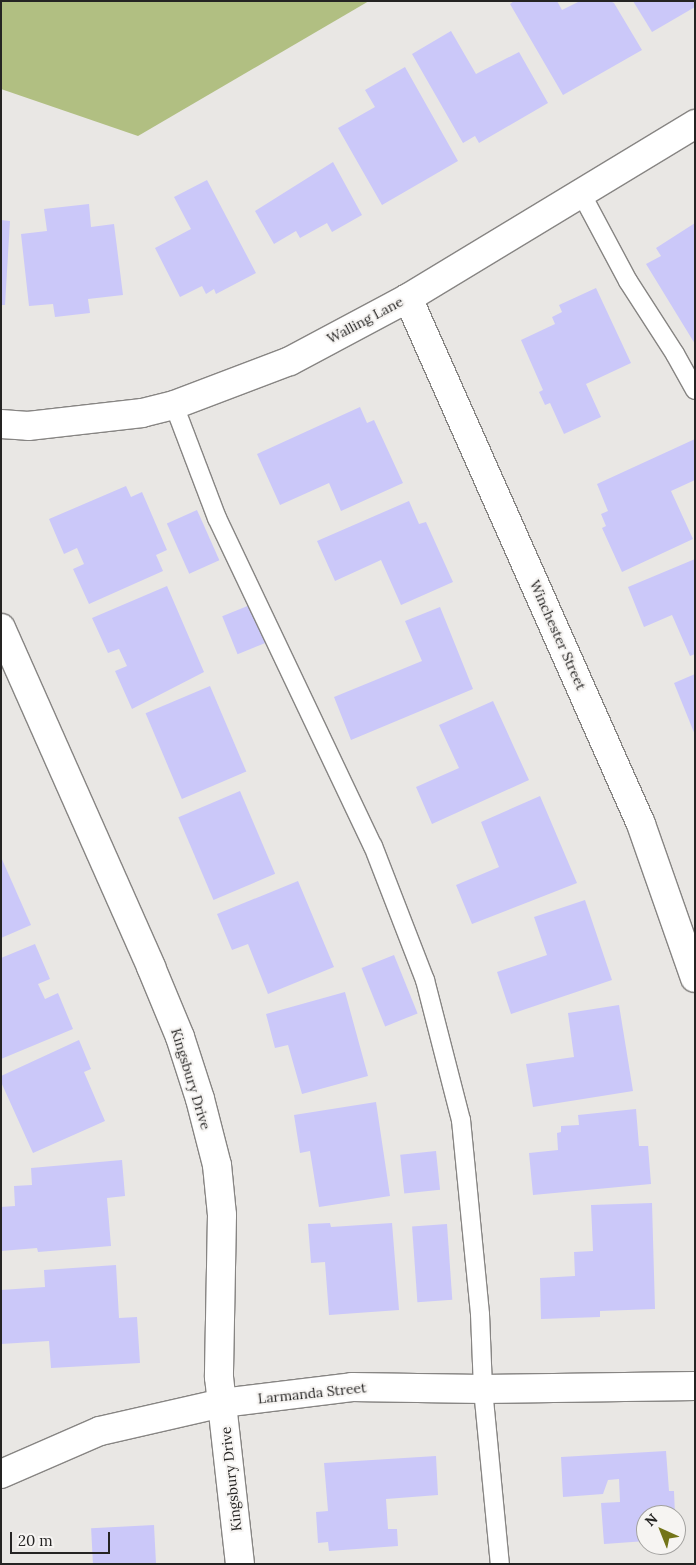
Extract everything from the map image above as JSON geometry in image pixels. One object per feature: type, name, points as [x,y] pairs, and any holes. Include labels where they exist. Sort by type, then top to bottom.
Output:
[{"type":"street","name":"Walling Lane","points":[[1,424],[28,426],[142,413],[174,405],[290,361],[408,298],[695,124]]},
{"type":"street","name":"Winchester Street","points":[[408,298],[641,824],[695,978]]},
{"type":"street","name":"Kingsbury Drive","points":[[1,628],[152,967],[180,1037],[200,1099],[217,1165],[222,1215],[219,1377],[240,1564]]},
{"type":"street","name":"Larmanda Street","points":[[1,1474],[100,1431],[222,1403],[352,1387],[483,1389],[695,1386]]},
{"type":"lane","points":[[581,193],[628,281],[675,354],[695,390]]},
{"type":"lane","points":[[174,405],[217,518],[373,846],[425,980],[461,1120],[480,1314],[483,1389],[500,1564]]},
{"type":"green space","points":[[1,1],[369,1],[138,136],[1,89]]},
{"type":"building","points":[[514,1],[557,1],[562,10],[580,1],[610,1],[614,3],[642,50],[563,95],[510,4]]},
{"type":"building","points":[[633,1],[695,1],[695,7],[652,32]]},
{"type":"building","points":[[451,31],[476,74],[519,52],[548,103],[479,143],[475,136],[463,143],[412,54]]},
{"type":"building","points":[[405,67],[458,161],[382,205],[338,128],[375,107],[365,90]]},
{"type":"building","points":[[333,162],[362,215],[332,232],[327,223],[300,238],[296,231],[274,244],[255,211]]},
{"type":"building","points":[[207,180],[256,273],[216,294],[214,289],[206,294],[202,286],[180,297],[155,248],[191,229],[174,197]]},
{"type":"building","points":[[89,204],[91,227],[114,224],[123,295],[88,299],[90,313],[55,317],[53,304],[29,306],[21,234],[47,231],[44,209]]},
{"type":"building","points":[[1,220],[10,221],[5,305],[1,305]]},
{"type":"building","points":[[695,223],[695,344],[646,264],[661,256],[656,248]]},
{"type":"building","points":[[596,288],[631,363],[586,384],[601,417],[564,434],[550,403],[545,405],[539,392],[543,390],[521,340],[555,324],[552,317],[562,312],[559,305]]},
{"type":"building","points":[[360,407],[367,423],[374,420],[403,483],[341,511],[329,483],[280,505],[257,454]]},
{"type":"building","points":[[695,439],[695,480],[671,491],[693,539],[622,572],[602,528],[606,526],[601,514],[608,511],[597,484]]},
{"type":"building","points":[[126,486],[131,497],[142,492],[167,550],[156,555],[163,571],[89,604],[73,569],[84,564],[77,548],[64,554],[49,519]]},
{"type":"building","points":[[409,501],[419,524],[426,522],[453,582],[401,605],[381,560],[335,581],[317,541]]},
{"type":"building","points":[[197,510],[219,560],[189,574],[167,523]]},
{"type":"building","points":[[695,559],[695,654],[690,656],[672,615],[644,627],[628,587]]},
{"type":"building","points":[[167,586],[204,672],[132,709],[115,671],[127,666],[119,649],[108,653],[92,618]]},
{"type":"building","points":[[250,605],[265,643],[238,654],[222,616]]},
{"type":"building","points":[[440,607],[473,689],[351,740],[334,697],[422,661],[405,621]]},
{"type":"building","points":[[695,674],[695,735],[674,683]]},
{"type":"building","points":[[210,686],[246,772],[182,799],[146,713]]},
{"type":"building","points":[[493,701],[529,780],[432,824],[416,787],[459,768],[439,725]]},
{"type":"building","points":[[240,791],[275,874],[213,900],[178,817]]},
{"type":"building","points":[[540,796],[577,883],[472,924],[456,885],[499,867],[481,822]]},
{"type":"building","points":[[1,857],[31,925],[1,938]]},
{"type":"building","points":[[298,881],[334,967],[268,994],[248,944],[232,950],[217,914]]},
{"type":"building","points":[[585,900],[612,980],[511,1014],[497,972],[547,955],[534,917]]},
{"type":"building","points":[[35,944],[50,979],[38,984],[45,999],[58,993],[73,1029],[1,1059],[1,958]]},
{"type":"building","points":[[394,955],[418,1013],[385,1027],[362,968]]},
{"type":"building","points":[[345,992],[368,1076],[302,1094],[288,1045],[275,1048],[266,1014]]},
{"type":"building","points":[[619,1005],[633,1091],[533,1107],[526,1064],[574,1057],[568,1013]]},
{"type":"building","points":[[79,1040],[91,1069],[84,1072],[105,1121],[33,1153],[1,1082],[1,1076]]},
{"type":"building","points":[[376,1102],[390,1196],[319,1207],[310,1151],[300,1153],[294,1115]]},
{"type":"building","points":[[636,1109],[639,1146],[648,1146],[651,1184],[533,1195],[529,1153],[558,1150],[557,1133],[561,1132],[561,1126],[579,1125],[578,1115]]},
{"type":"building","points":[[436,1151],[440,1190],[404,1194],[400,1155]]},
{"type":"building","points":[[122,1160],[125,1196],[107,1198],[111,1246],[38,1252],[37,1248],[1,1251],[1,1207],[15,1206],[14,1186],[32,1185],[31,1168]]},
{"type":"building","points":[[652,1203],[655,1309],[600,1311],[600,1317],[541,1319],[540,1278],[575,1276],[574,1252],[593,1251],[591,1205]]},
{"type":"building","points":[[330,1223],[331,1227],[392,1223],[399,1310],[329,1315],[325,1262],[311,1263],[308,1224]]},
{"type":"building","points":[[447,1224],[452,1300],[417,1302],[412,1226]]},
{"type":"building","points":[[116,1265],[119,1318],[137,1317],[140,1363],[51,1368],[49,1341],[1,1344],[1,1290],[45,1287],[44,1270]]},
{"type":"building","points":[[666,1451],[669,1491],[674,1491],[675,1505],[636,1505],[636,1542],[604,1544],[601,1503],[620,1502],[619,1479],[608,1480],[603,1494],[563,1497],[561,1457]]},
{"type":"building","points":[[436,1456],[438,1495],[386,1499],[388,1529],[397,1529],[398,1546],[329,1551],[328,1542],[318,1543],[316,1512],[328,1511],[324,1463]]},
{"type":"building","points":[[154,1525],[156,1564],[93,1564],[91,1528]]}]
